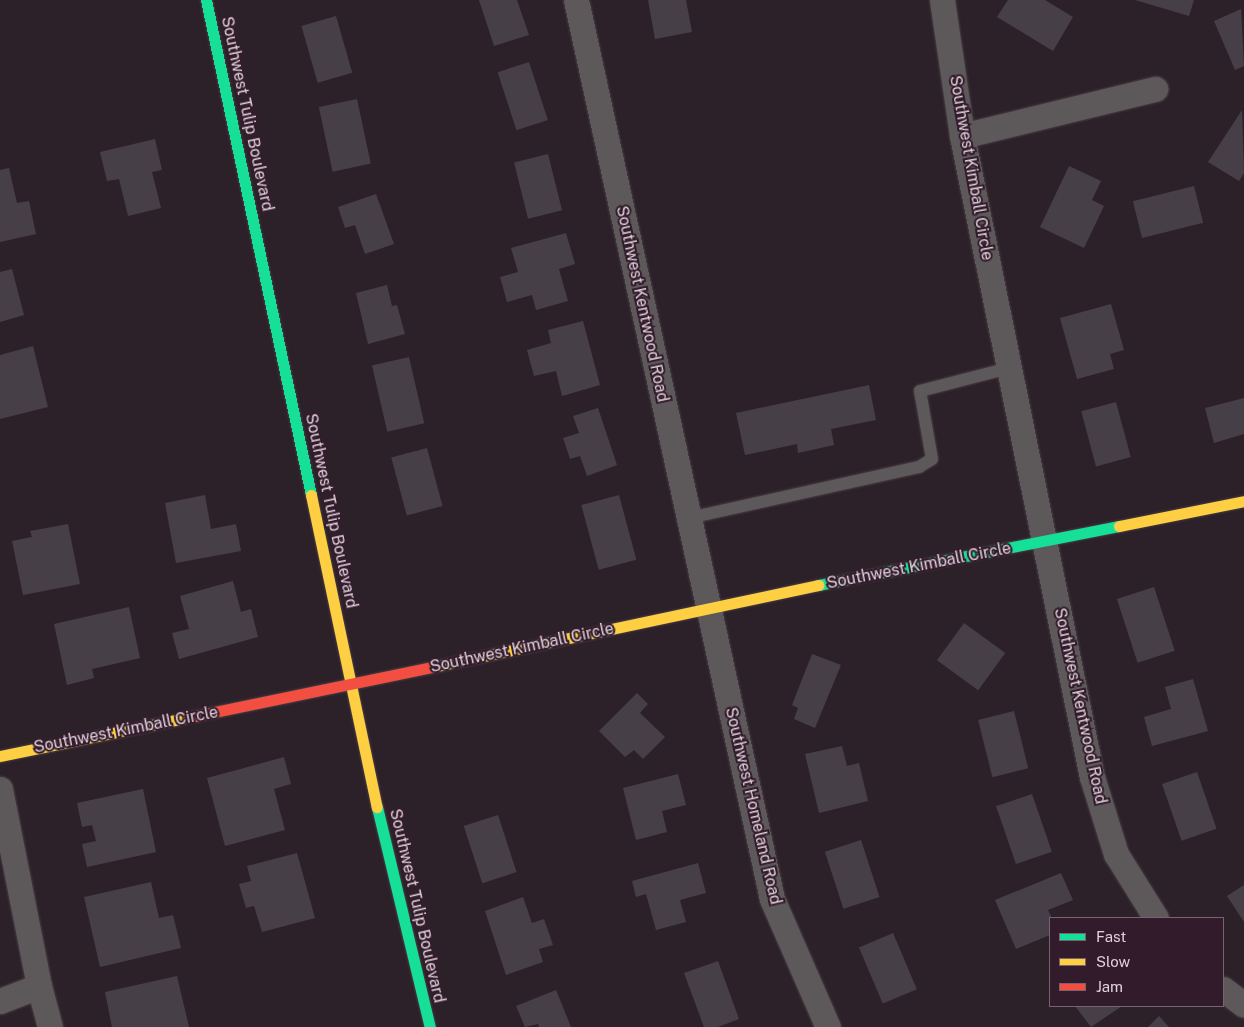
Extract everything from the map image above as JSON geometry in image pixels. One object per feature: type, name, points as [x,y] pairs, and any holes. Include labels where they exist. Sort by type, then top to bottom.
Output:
[{"type":"street","name":"Southwest Tulip Boulevard","points":[[206,0],[396,895],[430,1027]]},
{"type":"street","name":"Southwest Kentwood Road","points":[[576,0],[708,608]]},
{"type":"street","name":"Southwest Kimball Circle","points":[[942,0],[962,136],[1044,541]]},
{"type":"street","points":[[962,136],[1155,89]]},
{"type":"street","name":"Southwest Kimball Circle","points":[[0,756],[351,685],[708,608],[1244,501]]},
{"type":"street","name":"Southwest Kentwood Road","points":[[1044,541],[1092,777],[1116,854],[1155,917]]},
{"type":"street","name":"Southwest Homeland Road","points":[[708,608],[772,899],[828,1027]]},
{"type":"street","points":[[0,789],[39,986],[50,1027]]},
{"type":"street","points":[[0,1001],[39,986]]},
{"type":"street","points":[[1224,990],[1244,1005]]},
{"type":"lane","points":[[689,518],[920,467],[932,459],[920,391],[1009,368]]},
{"type":"building","points":[[479,0],[517,0],[529,35],[494,46]]},
{"type":"building","points":[[648,0],[686,0],[692,32],[655,39]]},
{"type":"building","points":[[1008,0],[1045,0],[1073,17],[1053,51],[997,17]]},
{"type":"building","points":[[1135,0],[1194,0],[1189,16]]},
{"type":"building","points":[[1241,9],[1244,66],[1235,70],[1214,21]]},
{"type":"building","points":[[336,16],[352,73],[318,83],[301,26]]},
{"type":"building","points":[[529,62],[548,120],[516,130],[498,72]]},
{"type":"building","points":[[357,99],[371,164],[333,172],[319,107]]},
{"type":"building","points":[[1242,110],[1244,173],[1239,181],[1208,162]]},
{"type":"building","points":[[155,139],[162,170],[152,172],[161,208],[128,216],[119,179],[107,181],[100,152]]},
{"type":"building","points":[[548,154],[562,210],[528,219],[514,162]]},
{"type":"building","points":[[1069,166],[1101,181],[1092,200],[1104,206],[1084,248],[1040,227]]},
{"type":"building","points":[[9,168],[17,203],[29,201],[36,234],[0,242],[0,170]]},
{"type":"building","points":[[1194,186],[1203,223],[1142,238],[1133,201]]},
{"type":"building","points":[[376,194],[394,244],[365,254],[355,225],[345,228],[338,207]]},
{"type":"building","points":[[566,233],[575,264],[559,269],[568,301],[536,310],[532,295],[507,302],[500,277],[518,272],[511,248]]},
{"type":"building","points":[[12,269],[24,315],[0,322],[0,272]]},
{"type":"building","points":[[387,285],[392,306],[397,305],[405,334],[368,344],[356,293]]},
{"type":"building","points":[[1111,304],[1124,350],[1110,354],[1114,369],[1077,379],[1060,318]]},
{"type":"building","points":[[583,321],[600,385],[562,396],[556,371],[534,376],[527,350],[551,343],[548,330]]},
{"type":"building","points":[[33,346],[48,407],[0,419],[0,355]]},
{"type":"building","points":[[409,357],[424,423],[387,432],[372,366]]},
{"type":"building","points":[[869,385],[876,420],[831,429],[834,445],[798,453],[797,444],[745,455],[736,413]]},
{"type":"building","points":[[1244,398],[1244,434],[1214,443],[1205,408]]},
{"type":"building","points":[[1116,402],[1131,457],[1096,466],[1081,411]]},
{"type":"building","points":[[598,408],[617,465],[587,476],[580,456],[570,459],[563,438],[579,433],[573,416]]},
{"type":"building","points":[[427,448],[443,506],[407,516],[391,458]]},
{"type":"building","points":[[205,495],[211,529],[236,524],[241,551],[176,563],[165,503]]},
{"type":"building","points":[[619,495],[636,560],[599,570],[581,505]]},
{"type":"building","points":[[68,524],[80,584],[23,595],[12,541],[32,537],[30,531]]},
{"type":"building","points":[[233,581],[241,612],[251,609],[258,637],[179,659],[172,633],[189,629],[180,596]]},
{"type":"building","points":[[1154,587],[1175,651],[1138,663],[1117,599]]},
{"type":"building","points":[[129,607],[140,658],[92,669],[94,678],[67,685],[54,624]]},
{"type":"building","points":[[964,623],[1005,653],[978,690],[937,660]]},
{"type":"building","points":[[812,654],[841,665],[815,728],[794,719],[798,708],[792,705]]},
{"type":"building","points":[[1193,679],[1208,731],[1152,746],[1144,717],[1171,709],[1165,687]]},
{"type":"building","points":[[637,693],[648,704],[640,713],[665,737],[643,759],[634,750],[625,757],[599,731]]},
{"type":"building","points":[[1014,711],[1028,768],[992,777],[978,720]]},
{"type":"building","points":[[842,746],[847,766],[859,763],[868,801],[819,813],[805,754]]},
{"type":"building","points":[[284,757],[291,784],[274,789],[285,830],[225,846],[207,778]]},
{"type":"building","points":[[1197,772],[1217,829],[1182,841],[1162,784]]},
{"type":"building","points":[[678,774],[686,805],[662,811],[667,832],[636,840],[623,788]]},
{"type":"building","points":[[143,789],[156,852],[87,867],[82,844],[96,841],[92,825],[82,827],[77,803]]},
{"type":"building","points":[[1032,794],[1052,852],[1016,864],[996,806]]},
{"type":"building","points":[[498,815],[517,872],[482,883],[464,826]]},
{"type":"building","points":[[861,840],[880,897],[843,909],[825,852]]},
{"type":"building","points":[[297,853],[315,918],[262,932],[254,906],[246,908],[239,884],[251,881],[247,866]]},
{"type":"building","points":[[698,863],[706,893],[680,900],[686,922],[656,930],[646,894],[636,897],[632,881]]},
{"type":"building","points":[[1061,873],[1073,900],[1048,910],[1052,917],[1049,917],[1049,935],[1016,949],[995,900]]},
{"type":"building","points":[[151,882],[159,918],[173,915],[181,948],[100,967],[84,897]]},
{"type":"building","points":[[1244,885],[1244,922],[1227,896]]},
{"type":"building","points":[[523,897],[532,923],[544,919],[553,945],[539,949],[543,962],[506,975],[485,911]]},
{"type":"building","points":[[893,933],[917,989],[883,1004],[859,947]]},
{"type":"building","points":[[718,961],[739,1019],[718,1027],[704,1027],[684,973]]},
{"type":"building","points":[[177,976],[189,1027],[112,1027],[105,992]]},
{"type":"building","points":[[556,990],[571,1027],[539,1027],[538,1024],[525,1027],[516,1006]]},
{"type":"building","points":[[1076,1007],[1121,1007],[1091,1027]]},
{"type":"building","points":[[1159,1016],[1169,1027],[1148,1027]]},
{"type":"traffic: fast","points":[[206,0],[311,495]]},
{"type":"traffic: fast","points":[[818,585],[1119,526]]},
{"type":"traffic: fast","points":[[377,807],[430,1027]]},
{"type":"traffic: slow","points":[[311,495],[377,807]]},
{"type":"traffic: slow","points":[[1119,526],[1244,501]]},
{"type":"traffic: slow","points":[[437,666],[818,585]]},
{"type":"traffic: slow","points":[[0,756],[195,716]]},
{"type":"traffic: jam","points":[[195,716],[437,666]]}]
